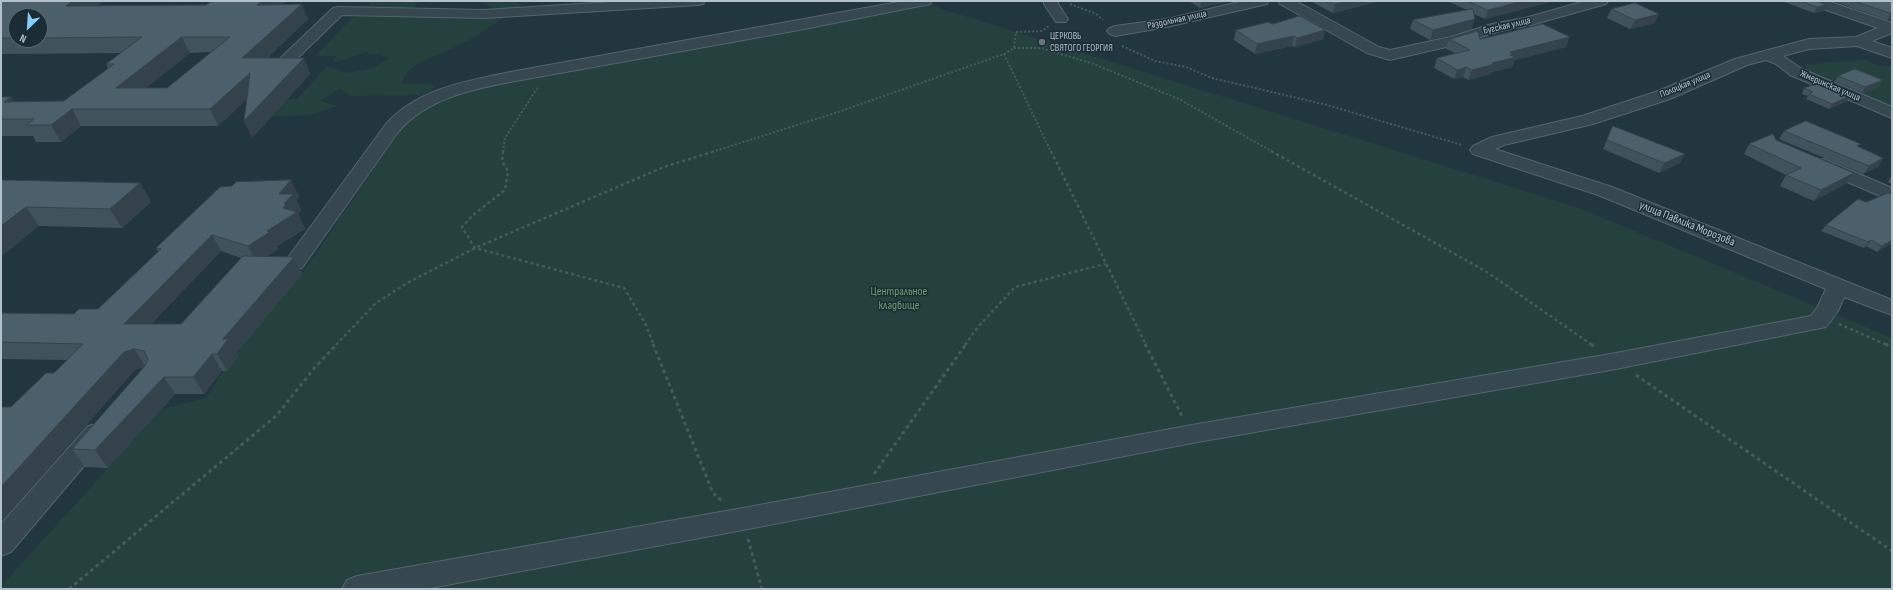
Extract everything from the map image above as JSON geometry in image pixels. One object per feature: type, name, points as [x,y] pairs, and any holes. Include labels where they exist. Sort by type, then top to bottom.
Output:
[{"type":"street","points":[[278,68],[338,11],[484,14],[698,1]]},
{"type":"street","points":[[295,263],[392,128],[406,112],[432,98],[473,85],[698,42],[846,18],[925,1]]},
{"type":"street","points":[[1052,1],[1051,4],[1061,19]]},
{"type":"street","name":"Раздольная улица","points":[[1115,31],[1167,23],[1262,1]]},
{"type":"street","name":"Бугская улица","points":[[1285,1],[1373,50],[1390,55],[1454,41],[1497,27],[1526,22],[1601,1]]},
{"type":"street","points":[[1814,1],[1892,28]]},
{"type":"street","name":"Полоцкая улица","points":[[1479,150],[1498,140],[1587,120],[1664,95],[1741,62],[1769,56],[1809,44],[1858,41],[1892,28]]},
{"type":"street","points":[[1858,41],[1892,53]]},
{"type":"street","name":"Жмеринская улица","points":[[1769,56],[1782,61],[1796,71],[1892,113]]},
{"type":"street","name":"улица Павлика Морозова","points":[[1479,150],[1605,191],[1892,308]]},
{"type":"street","points":[[1807,157],[1892,195]]},
{"type":"street","points":[[357,589],[743,519],[858,496],[1192,434],[1616,361],[1818,322],[1827,311],[1838,286]]},
{"type":"street","points":[[1,544],[110,418]]},
{"type":"path","points":[[1068,4],[1096,14],[1115,31],[1115,43],[1155,61],[1186,67],[1212,78],[1326,105],[1479,150]]},
{"type":"path","points":[[1014,48],[1016,32],[1042,31],[1061,19]]},
{"type":"path","points":[[69,589],[276,416],[316,366],[376,302],[409,282],[475,248],[664,167],[838,112],[1004,54],[1014,48],[1041,48],[1091,63],[1179,99],[1487,272],[1892,551]]},
{"type":"path","points":[[1004,54],[1105,264],[1192,434]]},
{"type":"path","points":[[543,72],[547,73],[505,138],[502,161],[508,171],[505,190],[462,227],[475,248],[624,288],[645,323],[713,493],[743,519],[762,589]]},
{"type":"path","points":[[858,496],[977,328],[1015,287],[1105,264]]},
{"type":"path","points":[[1822,317],[1892,347]]},
{"type":"green space","points":[[371,1],[418,1],[412,10],[366,9]]},
{"type":"green space","points":[[479,1],[518,1],[522,8],[497,10]]},
{"type":"green space","name":"Центральное кладбище","points":[[927,1],[942,9],[1579,208],[1892,338],[1892,589],[1,589],[1,586],[162,409],[206,398],[234,355],[302,274],[402,128],[420,109],[477,86]]},
{"type":"green space","points":[[357,13],[503,18],[475,37],[441,54],[422,61],[406,73],[402,84],[431,83],[434,88],[423,95],[351,96],[339,89],[320,101],[338,106],[309,115],[269,117],[285,100],[297,99],[327,66],[348,73],[373,68],[389,58],[383,57],[381,54],[371,54],[367,52],[338,62],[333,62],[336,56],[315,56]]},
{"type":"green space","points":[[1864,59],[1879,66],[1892,66],[1892,109],[1807,73],[1806,65]]},
{"type":"building","points":[[1,1],[73,1],[66,6],[206,5],[212,1],[262,1],[257,5],[302,4],[242,58],[304,58],[244,121],[250,73],[210,109],[72,109],[51,125],[26,125],[34,119],[1,119],[1,97],[11,97],[4,102],[64,101],[114,64],[106,64],[142,37],[48,38],[48,8],[8,8],[8,38],[1,38]],"holes":[[[182,37],[230,37],[167,88],[116,88]]]},
{"type":"building","points":[[1328,1],[1349,1],[1335,4]]},
{"type":"building","points":[[1468,1],[1523,1],[1488,10]]},
{"type":"building","points":[[1801,1],[1817,1],[1827,5],[1817,7]]},
{"type":"building","points":[[1854,1],[1892,1],[1892,13],[1890,13]]},
{"type":"building","points":[[1635,3],[1659,14],[1635,20],[1611,9]]},
{"type":"building","points":[[1473,9],[1475,19],[1433,30],[1413,20]]},
{"type":"building","points":[[1300,16],[1325,30],[1297,38],[1294,36],[1257,44],[1236,30],[1268,22],[1272,24]]},
{"type":"building","points":[[1543,24],[1570,37],[1510,52],[1513,54],[1510,55],[1516,57],[1472,70],[1466,67],[1457,70],[1437,58],[1470,50],[1449,39],[1478,31],[1480,39]]},
{"type":"building","points":[[1855,69],[1883,80],[1865,87],[1838,76]]},
{"type":"building","points":[[1820,83],[1850,96],[1832,104],[1809,94],[1813,92],[1804,88]]},
{"type":"building","points":[[1806,121],[1861,144],[1857,146],[1883,158],[1869,166],[1784,131]]},
{"type":"building","points":[[1613,126],[1685,154],[1664,163],[1607,140]]},
{"type":"building","points":[[1773,134],[1776,140],[1854,173],[1821,190],[1786,175],[1801,168],[1749,144]]},
{"type":"building","points":[[1,180],[140,183],[110,209],[26,207],[1,226]]},
{"type":"building","points":[[291,180],[279,194],[293,194],[284,204],[286,204],[283,208],[297,212],[267,231],[270,232],[248,246],[212,235],[124,324],[181,324],[243,256],[294,257],[223,339],[228,339],[217,354],[212,354],[193,377],[164,377],[95,450],[72,449],[145,366],[148,359],[144,351],[134,349],[124,352],[1,487],[1,407],[11,407],[46,373],[54,373],[83,344],[1,342],[1,313],[74,314],[79,309],[98,309],[161,249],[156,248],[220,187],[232,186],[236,182]]},
{"type":"building","points":[[1889,193],[1892,194],[1892,240],[1882,246],[1871,240],[1868,242],[1826,225],[1858,199],[1866,202]]},
{"type":"place","name":"ЦЕРКОВЬ СВЯТОГО ГЕОРГИЯ","points":[[1042,42]]}]
